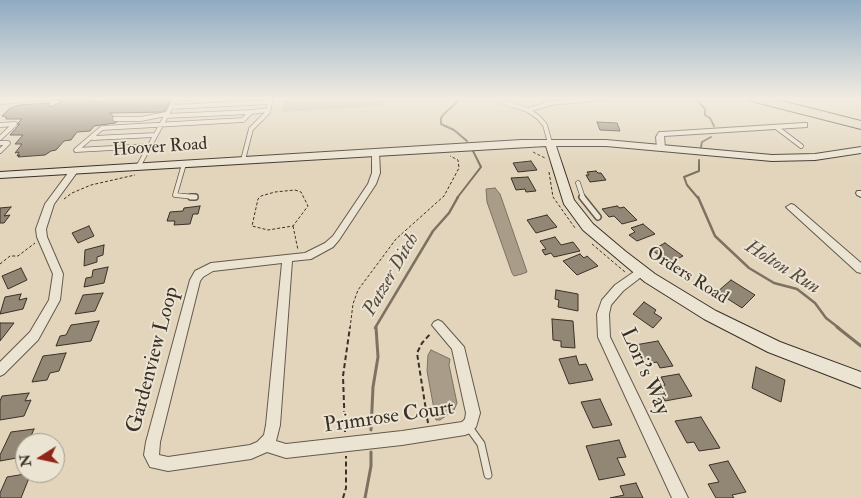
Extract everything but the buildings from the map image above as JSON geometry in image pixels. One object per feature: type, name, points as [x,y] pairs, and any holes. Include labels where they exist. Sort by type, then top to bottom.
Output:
[{"type":"highway","points":[[846,121],[861,125]]},
{"type":"main road","name":"Hoover Road","points":[[0,175],[74,171],[136,171],[184,164],[375,152],[550,151],[596,142],[734,156],[779,158],[815,157],[861,150]]},
{"type":"main road","name":"Orders Road","points":[[550,151],[571,207],[637,274],[710,315],[758,339],[861,380]]},
{"type":"street","points":[[661,148],[660,137],[662,134],[804,124]]},
{"type":"street","points":[[266,443],[270,439],[273,425],[292,258],[318,251],[336,238],[372,184],[376,173],[375,152]]},
{"type":"street","points":[[0,370],[34,336],[54,300],[58,274],[43,240],[41,228],[45,214],[74,171]]},
{"type":"street","points":[[791,207],[861,270]]},
{"type":"street","name":"Gardenview Loop","points":[[266,443],[251,452],[168,464],[155,462],[151,454],[195,280],[204,270],[220,266],[292,258]]},
{"type":"street","name":"Lori's Way","points":[[637,274],[611,295],[606,303],[603,314],[604,337],[680,498]]},
{"type":"street","name":"Primrose Court","points":[[266,443],[274,448],[286,451],[430,434],[457,430],[468,426],[473,413],[458,346],[438,325]]},
{"type":"lane","points":[[136,171],[162,121]]},
{"type":"lane","points":[[149,146],[76,150],[102,128],[222,121]]},
{"type":"lane","points":[[243,160],[251,129],[258,121]]},
{"type":"lane","points":[[542,121],[550,151]]},
{"type":"lane","points":[[0,124],[15,124],[3,133],[0,138]]},
{"type":"lane","points":[[776,127],[801,146]]},
{"type":"lane","points":[[90,138],[155,135]]},
{"type":"lane","points":[[0,143],[8,143],[0,151]]},
{"type":"lane","points":[[184,164],[175,194],[195,197]]},
{"type":"lane","points":[[578,183],[581,195],[598,217]]},
{"type":"lane","points":[[571,207],[587,204]]},
{"type":"lane","points":[[468,426],[481,444],[488,475]]},
{"type":"path","points":[[530,150],[550,151],[541,154],[530,150]]},
{"type":"path","points":[[343,498],[346,488],[346,444],[342,376],[353,304],[358,290],[396,239],[430,211],[444,196],[459,168],[458,160],[449,156]]},
{"type":"path","points":[[548,165],[553,197],[559,208],[577,230]]},
{"type":"path","points":[[61,201],[72,193],[91,185],[136,171]]},
{"type":"path","points":[[292,258],[298,244],[294,236],[293,226],[308,206],[301,192],[295,190],[275,192],[258,199],[252,226],[268,230],[293,226]]},
{"type":"path","points":[[0,264],[10,256],[18,256],[32,244],[43,240]]},
{"type":"path","points":[[590,243],[637,274]]},
{"type":"path","points":[[430,434],[417,353],[422,343],[438,325]]},
{"type":"shaded area","points":[[495,188],[500,194],[527,272],[522,274],[514,276],[512,273],[487,202],[486,189]]},
{"type":"shaded area","points":[[431,350],[450,359],[449,365],[457,403],[454,410],[440,420],[436,420],[427,371],[428,355]]},
{"type":"waterway","name":"Patzer Ditch","points":[[441,121],[441,124],[454,130],[467,141]]},
{"type":"waterway","name":"Holton Run","points":[[712,121],[714,126]]},
{"type":"waterway","name":"Holton Run","points":[[701,147],[702,142],[711,137]]},
{"type":"waterway","name":"Patzer Ditch","points":[[457,198],[481,167],[473,151]]},
{"type":"waterway","name":"Holton Run","points":[[698,198],[687,185],[684,177],[699,171],[699,160]]},
{"type":"waterway","name":"Patzer Ditch","points":[[375,328],[433,231],[449,213],[458,197]]},
{"type":"waterway","name":"Holton Run","points":[[698,197],[715,236],[749,268],[774,283],[797,289],[815,303],[826,318],[839,328]]},
{"type":"waterway","name":"Patzer Ditch","points":[[371,430],[373,387],[378,357],[376,327]]},
{"type":"waterway","name":"Holton Run","points":[[837,327],[861,346]]},
{"type":"waterway","name":"Patzer Ditch","points":[[365,498],[371,466],[371,452]]}]
